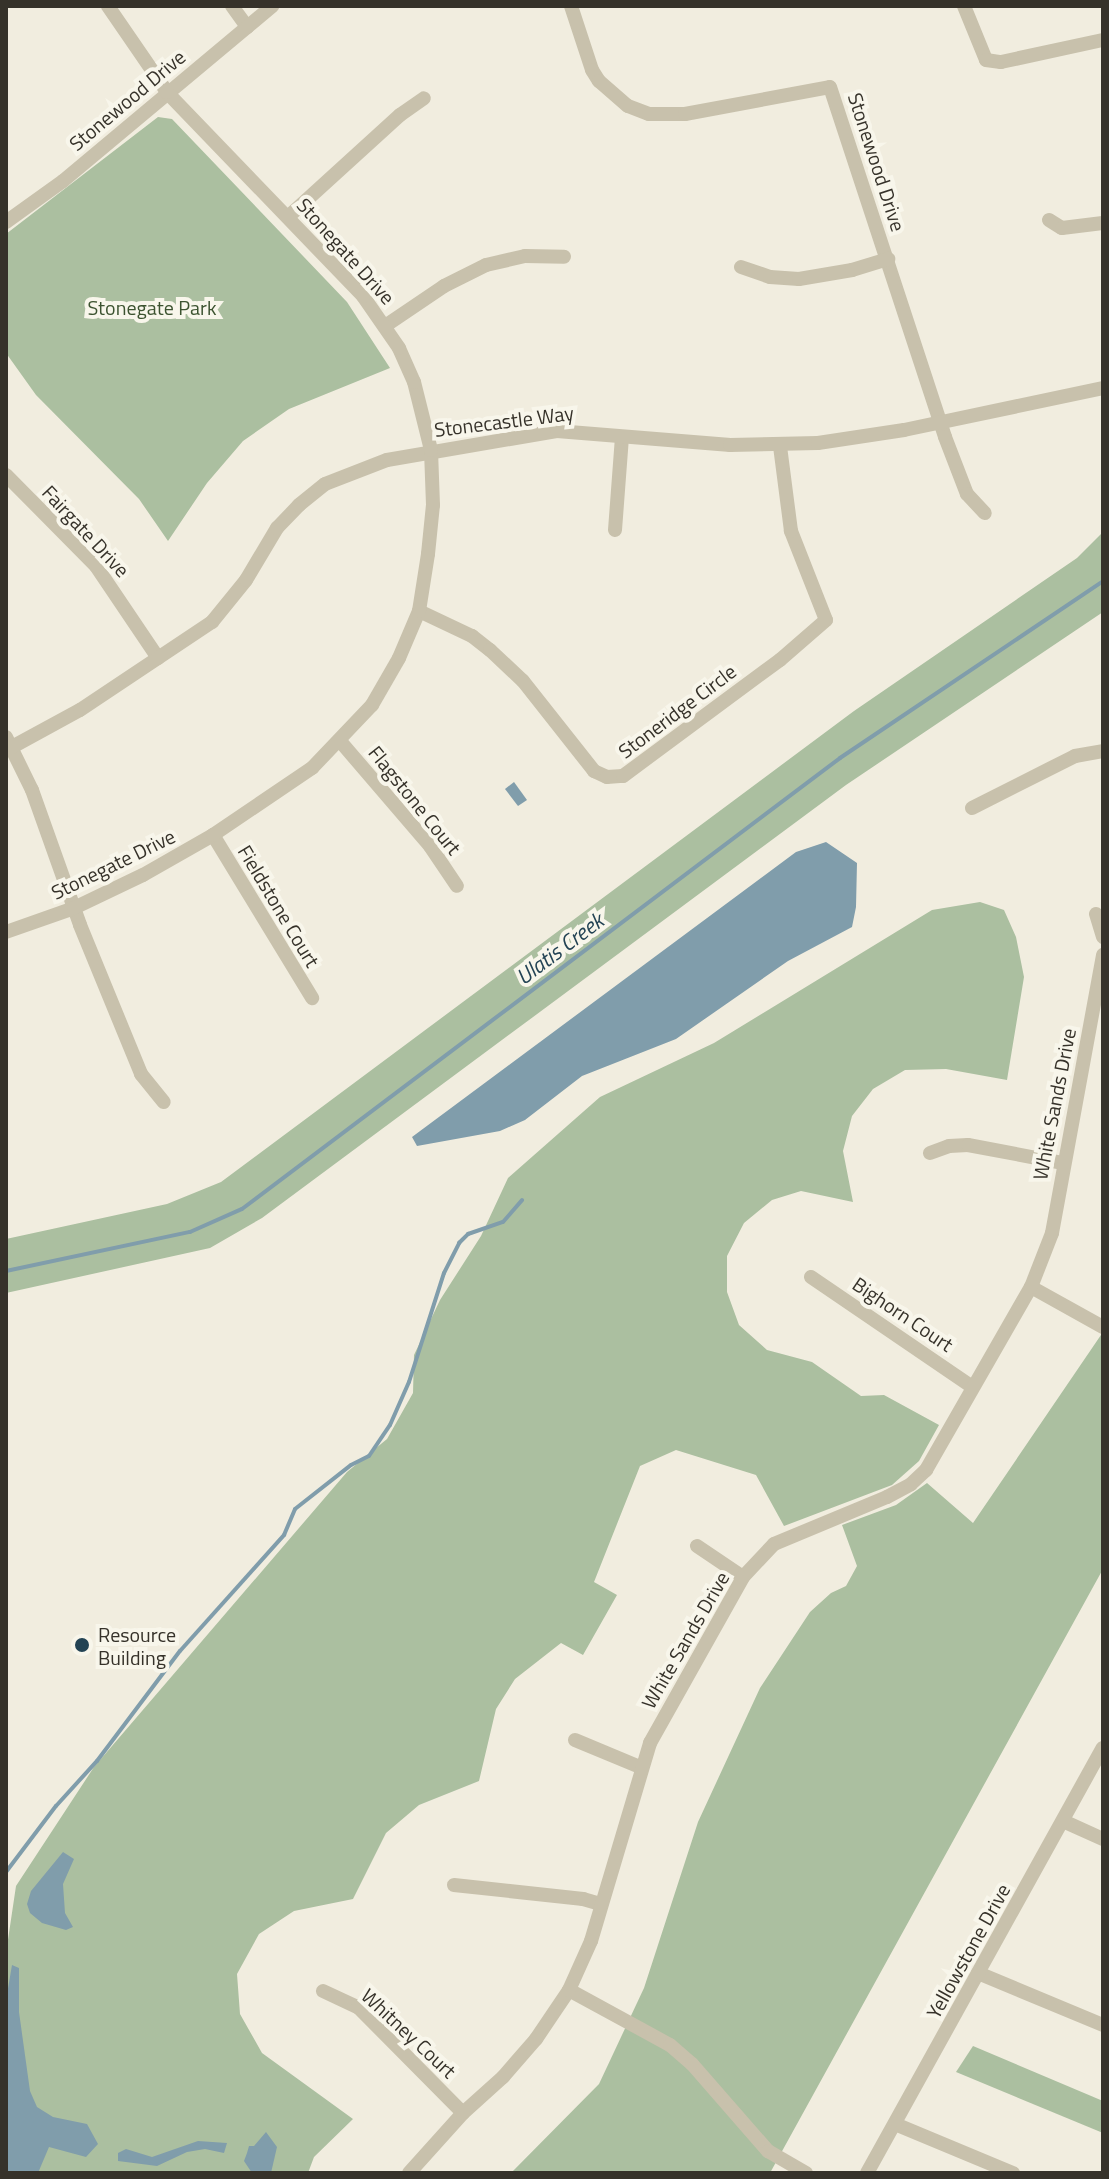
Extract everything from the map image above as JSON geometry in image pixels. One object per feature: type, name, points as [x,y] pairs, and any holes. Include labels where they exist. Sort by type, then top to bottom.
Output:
[{"type":"street","name":"Stonegate Drive","points":[[6,932],[74,908],[143,875],[213,835],[281,790],[340,741],[372,705],[399,658],[419,611],[433,505],[431,450],[414,382],[385,326],[363,296],[289,216],[167,92],[108,6]]},
{"type":"street","points":[[232,6],[247,27]]},
{"type":"street","name":"Stonewood Drive","points":[[6,222],[63,181],[272,6]]},
{"type":"street","name":"Stonewood Drive","points":[[571,6],[599,81],[628,106],[649,114],[685,114],[830,87],[967,494],[985,513]]},
{"type":"street","points":[[964,6],[986,60],[1001,62],[1103,40]]},
{"type":"street","points":[[289,216],[400,115],[424,98]]},
{"type":"street","points":[[1049,220],[1062,228],[1103,223]]},
{"type":"street","points":[[385,326],[444,286],[486,265],[525,256],[564,257]]},
{"type":"street","points":[[741,267],[770,277],[799,279],[838,273],[888,259]]},
{"type":"street","name":"Stonecastle Way","points":[[9,742],[80,710],[212,622],[231,601],[277,528],[325,484],[387,460],[431,450],[557,431],[780,446],[860,438],[1103,388]]},
{"type":"street","points":[[615,530],[622,437]]},
{"type":"street","name":"Stoneridge Circle","points":[[419,611],[472,636],[490,650],[523,681],[594,771],[607,777],[623,776],[780,660],[826,620],[791,531],[780,446]]},
{"type":"street","name":"Fairgate Drive","points":[[6,475],[96,566],[158,658]]},
{"type":"street","name":"Flagstone Court","points":[[340,741],[430,846],[457,886]]},
{"type":"street","points":[[9,742],[32,790],[74,908],[141,1074],[164,1102]]},
{"type":"street","points":[[972,808],[1063,761],[1103,751]]},
{"type":"street","name":"Fieldstone Court","points":[[213,835],[312,998]]},
{"type":"street","points":[[1096,914],[1103,937]]},
{"type":"street","name":"White Sands Drive","points":[[409,2173],[463,2113],[503,2077],[536,2039],[569,1990],[591,1941],[640,1767],[681,1683],[743,1577],[774,1544],[862,1510],[911,1484],[926,1470],[971,1386],[1031,1287],[1052,1233],[1103,955]]},
{"type":"street","points":[[930,1153],[949,1146],[968,1145],[1063,1163]]},
{"type":"street","name":"Bighorn Court","points":[[811,1277],[971,1386]]},
{"type":"street","points":[[1031,1287],[1103,1327]]},
{"type":"street","points":[[697,1546],[743,1577]]},
{"type":"street","points":[[575,1740],[640,1767]]},
{"type":"street","name":"Yellowstone Drive","points":[[867,2173],[1103,1748]]},
{"type":"street","points":[[1063,1821],[1103,1839]]},
{"type":"street","points":[[454,1885],[583,1899],[601,1904]]},
{"type":"street","points":[[978,1973],[1103,2025]]},
{"type":"street","points":[[569,1990],[670,2045],[692,2064],[768,2151],[806,2173]]},
{"type":"street","name":"Whitney Court","points":[[323,1991],[358,2007],[463,2113]]},
{"type":"street","points":[[895,2124],[1013,2173]]},
{"type":"green space","name":"Stonegate Park","points":[[158,117],[172,119],[347,302],[390,368],[289,409],[243,441],[207,483],[168,541],[139,499],[36,395],[6,353],[6,234]]},
{"type":"green space","points":[[1103,532],[1103,612],[846,785],[262,1218],[210,1248],[6,1293],[6,1239],[167,1204],[221,1182],[854,711],[1077,558]]},
{"type":"green space","points":[[980,902],[1004,910],[1016,937],[1024,977],[1007,1080],[946,1069],[905,1070],[873,1089],[852,1116],[843,1151],[853,1202],[801,1191],[772,1200],[744,1223],[727,1256],[727,1292],[739,1325],[767,1350],[812,1362],[861,1396],[884,1395],[939,1425],[919,1461],[892,1485],[784,1526],[756,1475],[676,1450],[640,1466],[594,1582],[617,1595],[583,1655],[561,1643],[515,1679],[496,1709],[479,1781],[419,1805],[386,1833],[353,1899],[294,1911],[259,1934],[237,1974],[240,2014],[262,2053],[353,2119],[314,2157],[308,2173],[6,2173],[6,1953],[16,1886],[94,1767],[347,1472],[387,1439],[413,1393],[414,1355],[440,1300],[481,1236],[508,1178],[600,1097],[714,1043],[932,910]]},
{"type":"green space","points":[[1103,1332],[1103,1569],[770,2173],[511,2173],[599,2084],[644,1988],[698,1822],[760,1688],[810,1612],[831,1593],[846,1586],[857,1566],[842,1525],[896,1505],[927,1483],[973,1523]]},
{"type":"green space","points":[[973,2046],[1103,2101],[1103,2133],[956,2072]]},
{"type":"water","points":[[514,782],[527,800],[518,806],[505,789]]},
{"type":"water","points":[[826,842],[857,863],[856,907],[852,927],[788,961],[676,1039],[582,1076],[525,1120],[500,1131],[417,1146],[412,1137],[796,852]]},
{"type":"water","points":[[63,1852],[74,1859],[63,1884],[65,1913],[73,1927],[66,1930],[42,1923],[30,1913],[27,1904],[31,1891]]},
{"type":"water","points":[[12,1965],[19,1968],[19,2012],[30,2091],[37,2107],[53,2117],[87,2124],[98,2144],[86,2157],[49,2147],[38,2173],[6,2173],[6,2000]]},
{"type":"water","points":[[266,2132],[277,2147],[271,2173],[252,2173],[244,2161],[249,2146],[254,2146]]},
{"type":"water","points":[[198,2141],[227,2143],[224,2153],[205,2149],[187,2152],[157,2166],[118,2161],[118,2153],[126,2149],[152,2157]]},
{"type":"waterway","name":"Ulatis Creek","points":[[6,1271],[190,1232],[242,1209],[840,758],[1103,581]]},
{"type":"waterway","points":[[6,1872],[56,1806],[97,1761],[180,1651],[284,1535],[295,1509],[351,1465],[369,1456],[390,1425],[409,1382],[444,1273],[459,1243],[468,1234],[503,1222],[522,1200]]},
{"type":"place","name":"Resource Building","points":[[82,1645]]}]
